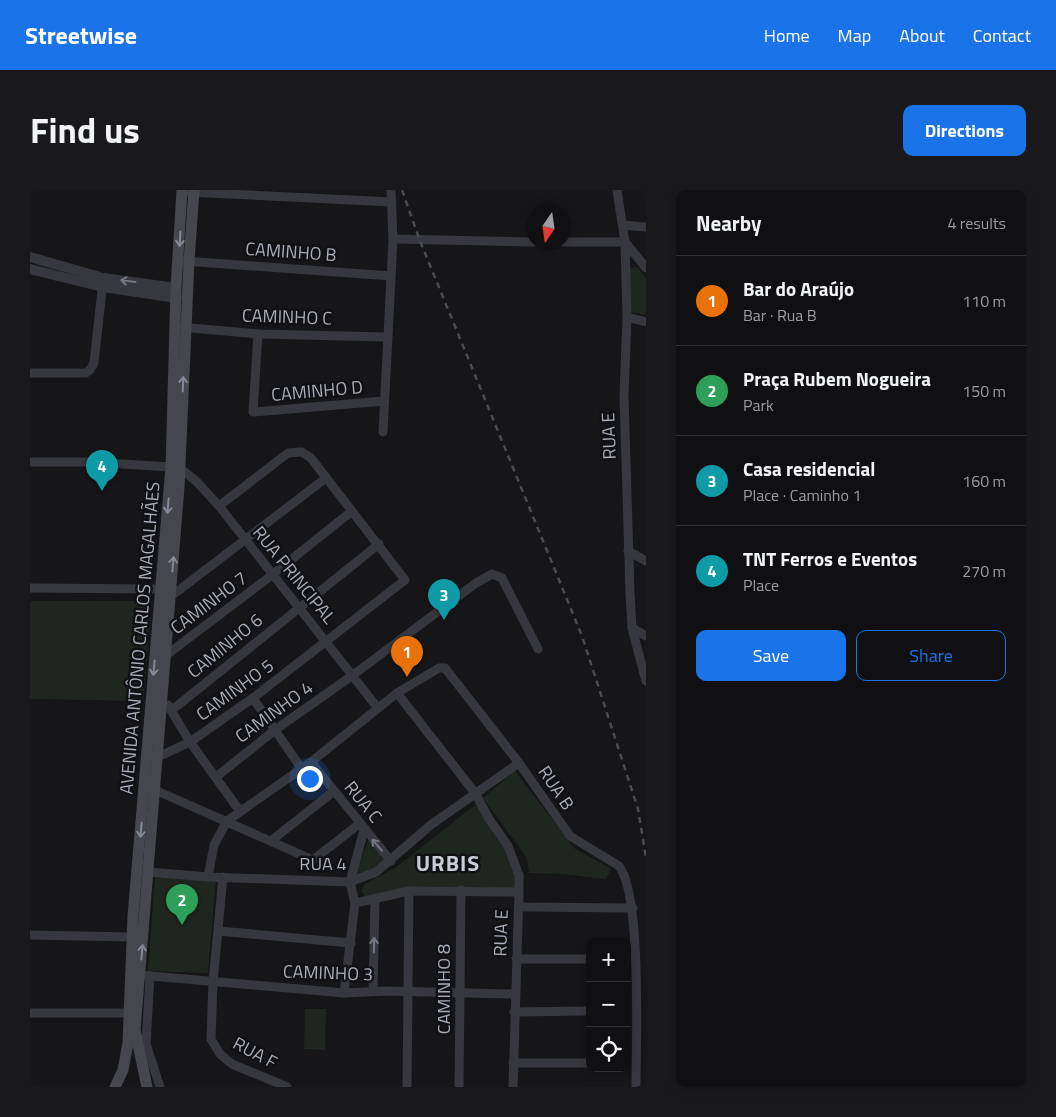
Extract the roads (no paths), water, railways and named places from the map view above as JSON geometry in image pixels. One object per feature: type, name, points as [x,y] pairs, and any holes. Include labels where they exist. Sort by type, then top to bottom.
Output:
[{"type":"main road","name":"AVENIDA ANTÔNIO CARLOS MAGALHÃES","points":[[147,1087],[135,1030],[145,976],[144,871],[176,468],[184,260],[182,191]]},
{"type":"main road","name":"AVENIDA ANTÔNIO CARLOS MAGALHÃES","points":[[180,327],[177,293],[194,191]]},
{"type":"main road","name":"AVENIDA ANTÔNIO CARLOS MAGALHÃES","points":[[115,1087],[124,1070],[128,1043],[132,937],[144,871],[155,790],[165,656],[167,592],[179,487],[176,468]]},
{"type":"street","points":[[382,432],[394,239],[391,190]]},
{"type":"street","name":"RUA E","points":[[617,190],[625,242],[624,396],[632,628],[646,680]]},
{"type":"street","points":[[182,191],[392,202]]},
{"type":"street","points":[[623,224],[646,227]]},
{"type":"street","points":[[394,239],[526,242]]},
{"type":"street","points":[[571,242],[625,242],[646,268]]},
{"type":"street","points":[[30,257],[103,282]]},
{"type":"street","name":"CAMINHO B","points":[[184,260],[391,276]]},
{"type":"street","points":[[30,269],[177,293]]},
{"type":"street","points":[[30,373],[86,373],[90,370],[94,363],[103,282]]},
{"type":"street","points":[[626,317],[646,322]]},
{"type":"street","name":"CAMINHO C","points":[[180,327],[258,334],[387,336]]},
{"type":"street","name":"CAMINHO D","points":[[258,334],[253,412],[384,401]]},
{"type":"street","points":[[219,506],[292,451],[302,452],[311,458],[379,544],[298,608]]},
{"type":"street","points":[[30,462],[90,462],[176,468]]},
{"type":"street","name":"RUA PRINCIPAL","points":[[176,468],[197,482],[219,506],[272,576],[377,707]]},
{"type":"street","points":[[30,588],[167,592],[245,541],[326,478]]},
{"type":"street","points":[[179,487],[197,482]]},
{"type":"street","points":[[272,576],[352,511]]},
{"type":"street","name":"CAMINHO 5","points":[[158,756],[190,742],[254,698],[405,580],[379,544]]},
{"type":"street","points":[[628,551],[646,561]]},
{"type":"street","name":"CAMINHO 4","points":[[216,777],[275,730],[353,676],[476,583],[495,574],[502,578],[538,650]]},
{"type":"street","name":"CAMINHO 7","points":[[165,656],[272,576]]},
{"type":"street","name":"CAMINHO 6","points":[[172,710],[298,608]]},
{"type":"street","points":[[632,628],[646,636]]},
{"type":"street","name":"RUA B","points":[[310,762],[397,693],[439,668],[445,668],[519,763],[570,836],[619,866],[625,873],[634,908],[631,960]]},
{"type":"street","name":"RUA E","points":[[397,693],[475,792],[512,854],[519,875],[513,1087]]},
{"type":"street","points":[[162,697],[172,710],[190,742],[239,810]]},
{"type":"street","points":[[254,698],[301,768]]},
{"type":"street","points":[[208,877],[214,845],[228,821],[239,810],[310,762]]},
{"type":"street","name":"RUA C","points":[[310,762],[391,861]]},
{"type":"street","name":"RUA 4","points":[[144,871],[208,877],[350,882],[376,872],[432,824],[475,792],[519,763]]},
{"type":"street","points":[[155,790],[315,859],[362,827]]},
{"type":"street","points":[[272,840],[333,792]]},
{"type":"street","points":[[344,993],[355,903],[350,882],[362,827]]},
{"type":"street","name":"RUA F","points":[[223,877],[213,982],[211,1039],[220,1054],[232,1064],[287,1087]]},
{"type":"street","name":"CAMINHO 8","points":[[459,1087],[461,890]]},
{"type":"street","points":[[355,903],[409,891],[519,892]]},
{"type":"street","points":[[407,1087],[409,891]]},
{"type":"street","points":[[374,991],[375,899]]},
{"type":"street","points":[[519,907],[634,908]]},
{"type":"street","points":[[218,931],[351,943]]},
{"type":"street","points":[[30,935],[132,937]]},
{"type":"street","points":[[516,959],[586,959]]},
{"type":"street","points":[[145,976],[146,1044],[160,1087]]},
{"type":"street","name":"CAMINHO 3","points":[[145,976],[344,993],[374,991],[515,994]]},
{"type":"street","points":[[514,1012],[586,1011]]},
{"type":"street","name":"RUA B","points":[[631,1011],[632,1063],[636,1087]]},
{"type":"street","points":[[30,1013],[129,1013]]},
{"type":"street","points":[[514,1063],[586,1063]]},
{"type":"railway","points":[[402,190],[420,241],[582,636],[638,809],[646,858]]},
{"type":"place","name":"TNT Ferros e Eventos","points":[[102,491]]},
{"type":"place","name":"Casa residencial","points":[[444,620]]},
{"type":"place","name":"Bar do Araújo","points":[[407,677]]},
{"type":"place","name":"Praça Rubem Nogueira","points":[[182,925]]},
{"type":"district","name":"URBIS","points":[[448,863]]}]
